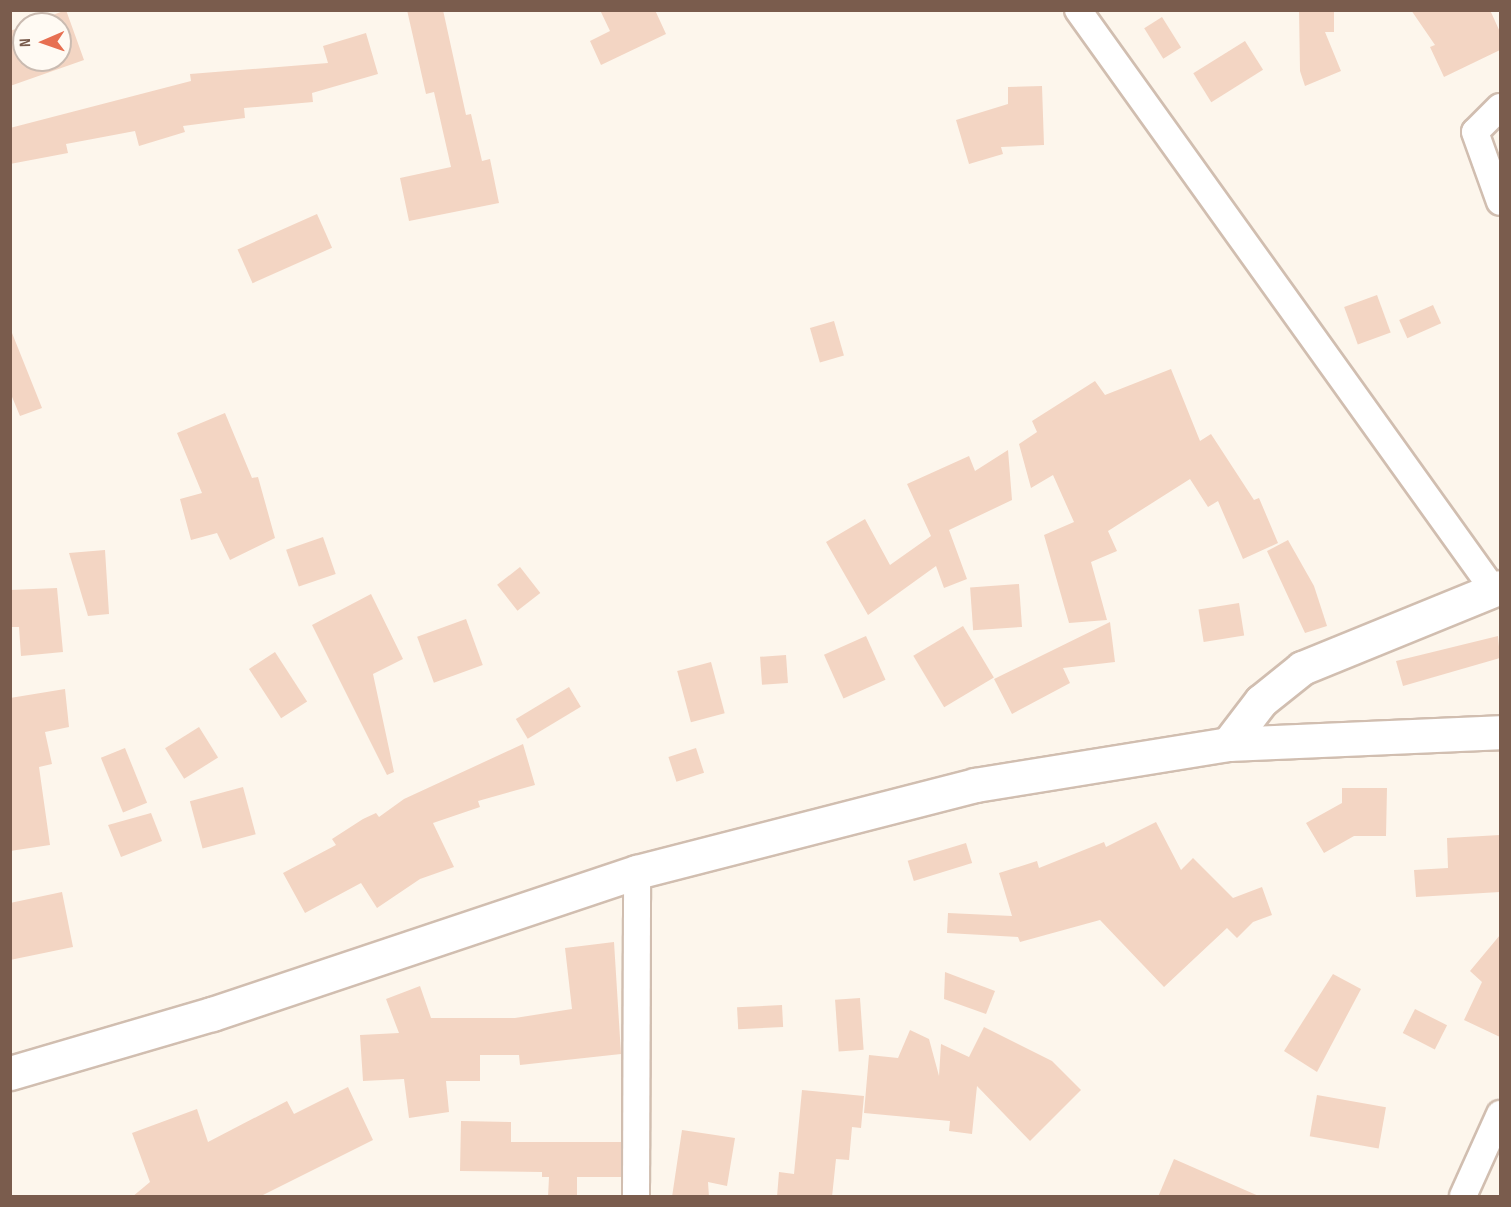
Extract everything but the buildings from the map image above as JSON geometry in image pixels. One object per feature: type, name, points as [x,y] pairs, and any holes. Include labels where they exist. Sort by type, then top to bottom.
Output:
[{"type":"main road","points":[[1228,744],[1261,701],[1302,668],[1497,588]]},
{"type":"main road","points":[[10,1073],[212,1014],[637,873],[975,785],[1228,744],[1500,732]]},
{"type":"street","points":[[1078,10],[1497,588]]},
{"type":"street","points":[[1500,107],[1476,132],[1500,202]]},
{"type":"street","points":[[636,1197],[637,873]]},
{"type":"street","points":[[1463,1197],[1500,1114]]}]
